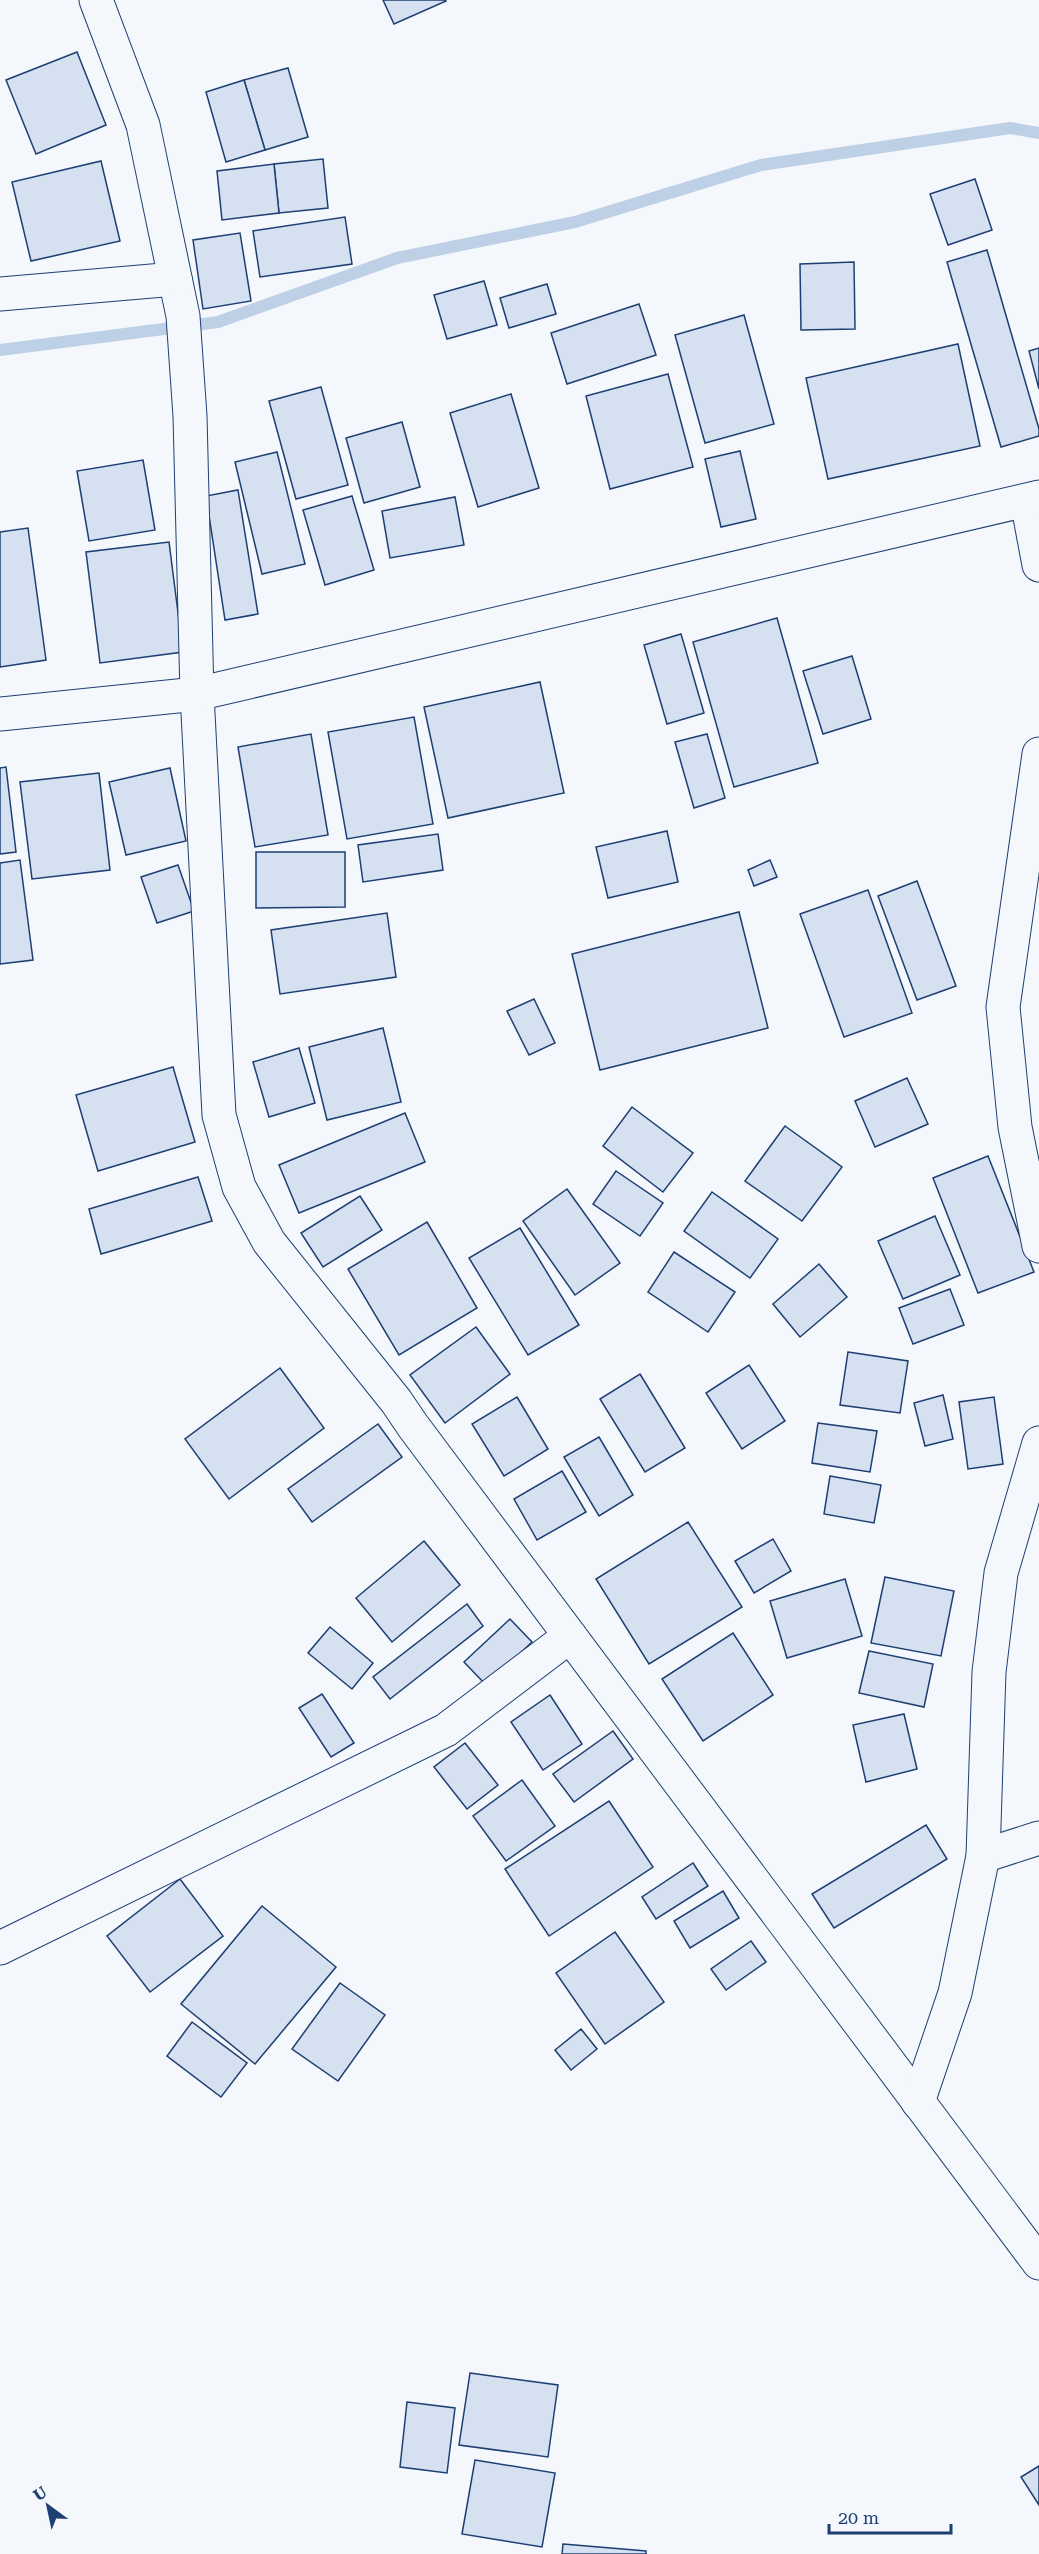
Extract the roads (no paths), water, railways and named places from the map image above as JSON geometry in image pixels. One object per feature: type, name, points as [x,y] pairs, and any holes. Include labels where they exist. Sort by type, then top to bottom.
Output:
[{"type":"street","points":[[96,0],[143,125],[183,316],[190,416],[197,694],[219,1115],[238,1186],[269,1242],[396,1401],[1039,2264]]},
{"type":"street","points":[[0,294],[175,279]]},
{"type":"street","points":[[0,714],[197,694],[1033,499],[1039,566]]},
{"type":"street","points":[[1039,754],[1003,1007],[1016,1127],[1039,1246]]},
{"type":"street","points":[[918,2102],[955,1993],[983,1856],[989,1672],[1001,1573],[1039,1443]]},
{"type":"street","points":[[0,1948],[446,1730],[570,1636]]},
{"type":"street","points":[[983,1856],[1039,1839]]},
{"type":"waterway","points":[[0,350],[218,322],[397,258],[575,222],[761,165],[1010,128],[1039,133]]}]
